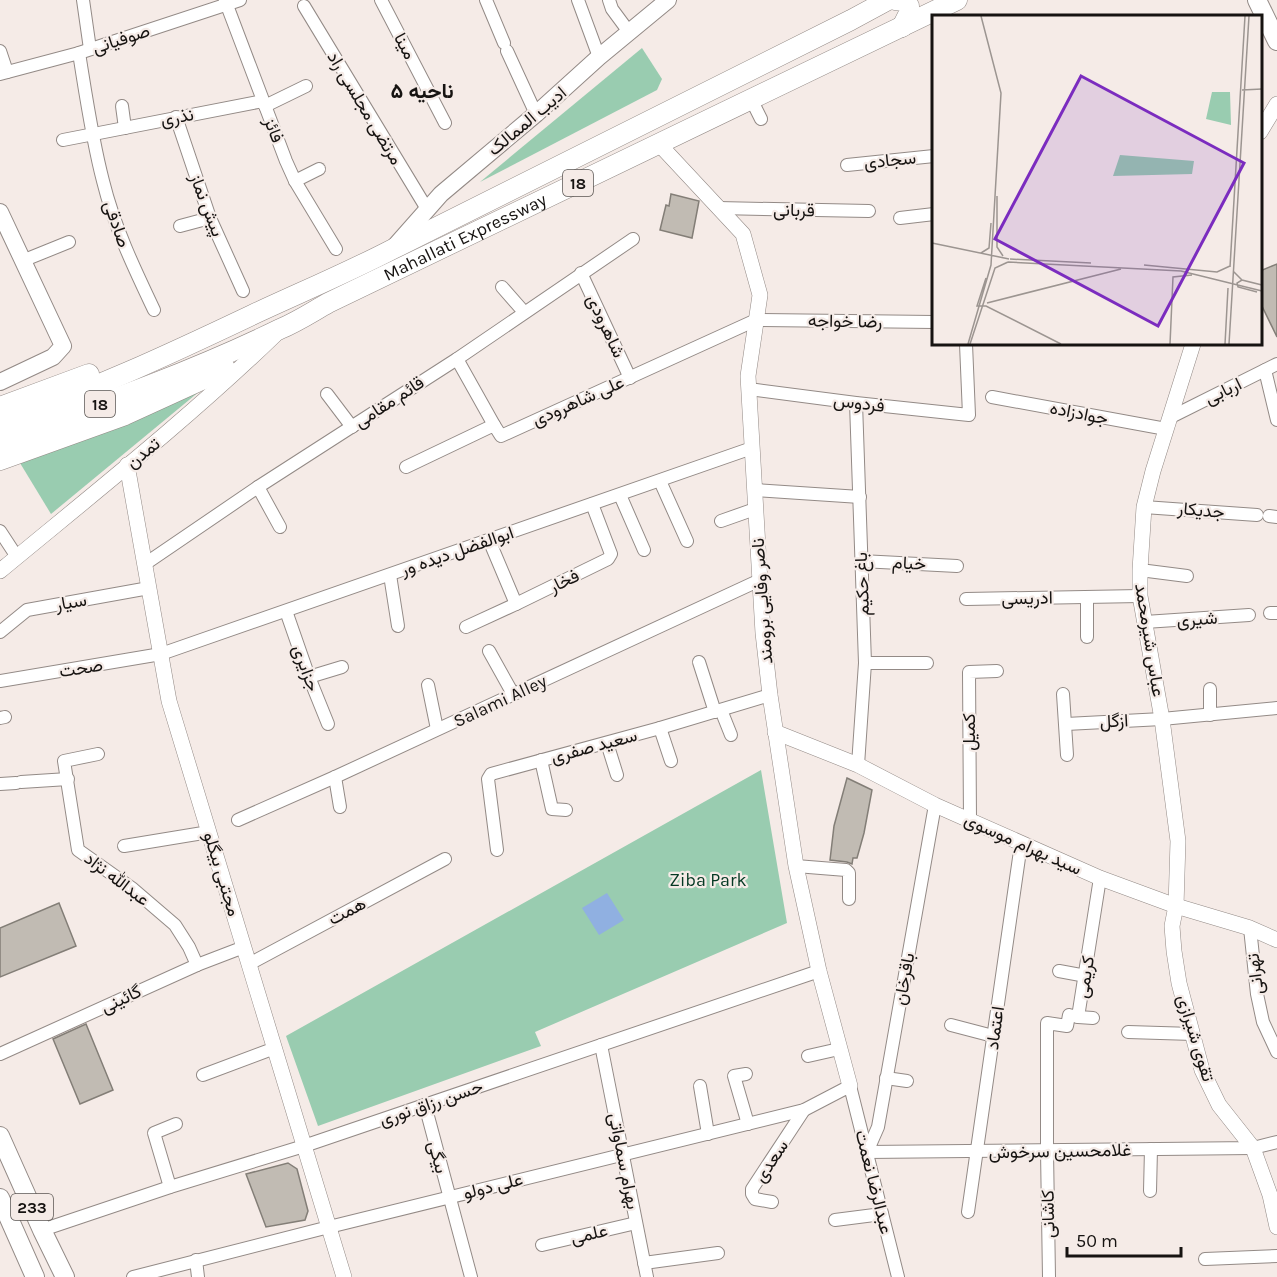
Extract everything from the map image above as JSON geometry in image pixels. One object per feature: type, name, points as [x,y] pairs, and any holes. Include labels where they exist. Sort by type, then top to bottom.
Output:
[{"type":"highway","name":"Mahallati Expressway","points":[[0,422],[37,410],[190,346],[351,270],[888,0]]},
{"type":"highway","points":[[896,0],[904,1],[909,6],[909,13],[902,27]]},
{"type":"highway","name":"Mahallati Expressway","points":[[0,440],[144,389],[282,329],[328,303],[957,0]]},
{"type":"highway","points":[[0,460],[125,415],[217,373],[282,329]]},
{"type":"highway","points":[[0,407],[166,343],[190,346]]},
{"type":"main road","name":"ادیب الممالک","points":[[393,249],[441,194],[668,0]]},
{"type":"main road","points":[[1257,0],[1277,41]]},
{"type":"main road","points":[[0,382],[53,357],[63,346],[2,220]]},
{"type":"main road","name":"233","points":[[0,1136],[65,1277]]},
{"type":"main road","name":"233","points":[[0,1198],[35,1277]]},
{"type":"street","name":"صادقی","points":[[83,0],[84,51],[92,135],[103,183],[125,249],[154,310]]},
{"type":"street","name":"صوفیانی","points":[[4,73],[84,51],[226,2],[240,0]]},
{"type":"street","name":"مینا","points":[[381,0],[445,123]]},
{"type":"street","points":[[486,0],[536,114]]},
{"type":"street","points":[[578,0],[599,57]]},
{"type":"street","points":[[609,0],[612,9],[629,32]]},
{"type":"street","name":"فائز","points":[[226,2],[295,181],[336,249]]},
{"type":"street","name":"مرتضی مجلسی راد","points":[[304,6],[427,209]]},
{"type":"street","points":[[0,51],[4,73]]},
{"type":"street","name":"نذری","points":[[92,135],[176,117],[264,104],[306,86]]},
{"type":"street","points":[[751,99],[761,119]]},
{"type":"street","points":[[1262,129],[1277,104]]},
{"type":"street","points":[[122,106],[125,128]]},
{"type":"street","name":"پیش نماز","points":[[176,117],[210,218],[243,291]]},
{"type":"street","points":[[63,140],[92,135]]},
{"type":"street","name":"ناصر وفایی برومند","points":[[659,144],[743,234],[760,295],[748,389],[763,633],[770,695],[796,866],[819,971],[850,1086]]},
{"type":"street","name":"سجادی","points":[[847,165],[932,156]]},
{"type":"street","points":[[295,181],[319,169]]},
{"type":"street","name":"قربانی","points":[[718,208],[869,211]]},
{"type":"street","points":[[900,218],[932,214]]},
{"type":"street","points":[[180,226],[210,218]]},
{"type":"street","name":"قائم مقامی","points":[[145,564],[258,487],[457,359],[633,239]]},
{"type":"street","points":[[22,261],[69,242]]},
{"type":"street","name":"شاهرودی","points":[[581,273],[630,378]]},
{"type":"street","points":[[502,287],[524,312]]},
{"type":"street","name":"رضا خواجه","points":[[756,320],[932,322]]},
{"type":"street","name":"علی شاهرودی","points":[[494,425],[501,436],[756,320]]},
{"type":"street","name":"تمدن","points":[[0,571],[171,430],[282,329]]},
{"type":"street","name":"فردوس","points":[[748,389],[969,415],[966,345]]},
{"type":"street","name":"عباس شیرمحمد","points":[[1176,906],[1178,841],[1162,719],[1140,596],[1140,570],[1144,507],[1193,345]]},
{"type":"street","points":[[406,467],[494,425],[457,359]]},
{"type":"street","name":"اربابی","points":[[1168,423],[1277,364]]},
{"type":"street","points":[[1265,370],[1277,420]]},
{"type":"street","points":[[327,394],[352,427]]},
{"type":"street","name":"جوادزاده","points":[[993,397],[1168,423]]},
{"type":"street","name":"باغ حکیم","points":[[855,403],[865,663],[858,765]]},
{"type":"street","name":"ابوالفضل دیده ور","points":[[161,654],[752,448]]},
{"type":"street","name":"مجتبی بیگلو","points":[[127,465],[169,701],[344,1277]]},
{"type":"street","points":[[660,480],[687,541]]},
{"type":"street","points":[[258,487],[280,527]]},
{"type":"street","points":[[755,490],[860,497]]},
{"type":"street","points":[[620,495],[644,550]]},
{"type":"street","name":"فخار","points":[[466,627],[608,559],[611,554],[592,504]]},
{"type":"street","name":"جدیکار","points":[[1144,507],[1268,516]]},
{"type":"street","points":[[721,521],[755,509]]},
{"type":"street","points":[[0,531],[17,557]]},
{"type":"street","points":[[489,540],[516,604]]},
{"type":"street","name":"خیام","points":[[861,561],[957,566]]},
{"type":"street","points":[[1140,570],[1187,576]]},
{"type":"street","points":[[390,575],[398,626]]},
{"type":"street","name":"Salami Alley","points":[[238,820],[760,580]]},
{"type":"street","name":"سیار","points":[[0,632],[27,610],[149,588]]},
{"type":"street","name":"ادریسی","points":[[966,599],[1140,596]]},
{"type":"street","points":[[1087,597],[1087,638]]},
{"type":"street","name":"جزایری","points":[[286,611],[328,724]]},
{"type":"street","name":"شیری","points":[[1145,622],[1249,615]]},
{"type":"street","points":[[489,651],[513,694]]},
{"type":"street","name":"صحت","points":[[0,681],[161,654]]},
{"type":"street","points":[[699,662],[730,735]]},
{"type":"street","points":[[865,663],[927,663]]},
{"type":"street","points":[[309,677],[342,667]]},
{"type":"street","name":"کمیل","points":[[970,820],[969,672],[997,671]]},
{"type":"street","points":[[428,685],[437,729]]},
{"type":"street","points":[[1210,689],[1210,715]]},
{"type":"street","points":[[1063,694],[1068,755]]},
{"type":"street","name":"سعید صفری","points":[[497,850],[488,779],[491,774],[770,695]]},
{"type":"street","name":"ازگل","points":[[1066,724],[1162,719],[1277,708]]},
{"type":"street","points":[[660,728],[671,760]]},
{"type":"street","name":"سید بهرام موسوی","points":[[775,732],[858,765],[935,805],[1100,878],[1176,906],[1250,928],[1277,940]]},
{"type":"street","points":[[607,742],[617,775]]},
{"type":"street","name":"عبدالله نژاد","points":[[98,754],[64,761],[78,850],[134,890],[175,925],[189,947],[196,965]]},
{"type":"street","points":[[541,760],[552,808],[566,810]]},
{"type":"street","points":[[335,777],[340,807]]},
{"type":"street","points":[[0,784],[68,779]]},
{"type":"street","name":"باقرخان","points":[[867,1152],[878,1126],[935,805]]},
{"type":"street","points":[[124,846],[209,832]]},
{"type":"street","name":"اعتماد","points":[[968,1212],[1022,844]]},
{"type":"street","name":"همت","points":[[249,964],[445,859]]},
{"type":"street","points":[[796,866],[846,870],[849,873],[849,899]]},
{"type":"street","name":"کریمی","points":[[1047,1151],[1047,1023],[1067,1026],[1069,1015],[1078,1017],[1100,878]]},
{"type":"street","name":"تقوی شیرازی","points":[[1176,906],[1172,926],[1179,983],[1202,1070],[1219,1105],[1253,1148],[1277,1227]]},
{"type":"street","name":"تهرانی","points":[[1250,928],[1257,994],[1263,1022],[1277,1052]]},
{"type":"street","name":"گائینی","points":[[0,1054],[196,965],[244,947]]},
{"type":"street","name":"حسن رزاق نوری","points":[[42,1230],[170,1187],[304,1146],[819,971]]},
{"type":"street","points":[[1059,971],[1086,976]]},
{"type":"street","points":[[1078,1017],[1093,1018]]},
{"type":"street","points":[[951,1024],[993,1036]]},
{"type":"street","points":[[1128,1032],[1193,1034]]},
{"type":"street","name":"بهرام سماواتی","points":[[601,1045],[647,1277]]},
{"type":"street","points":[[203,1075],[275,1048]]},
{"type":"street","points":[[808,1056],[839,1049]]},
{"type":"street","points":[[746,1074],[734,1076],[748,1124]]},
{"type":"street","points":[[886,1078],[907,1081]]},
{"type":"street","points":[[700,1086],[708,1134]]},
{"type":"street","name":"علی دولو","points":[[133,1277],[804,1110],[850,1086]]},
{"type":"street","name":"عبدالرضا نعمت","points":[[850,1086],[898,1277]]},
{"type":"street","name":"بیگی","points":[[425,1105],[471,1277]]},
{"type":"street","name":"سعدی","points":[[772,1202],[755,1199],[752,1189],[804,1110]]},
{"type":"street","points":[[170,1187],[154,1133],[176,1124]]},
{"type":"street","points":[[1253,1148],[1277,1143]]},
{"type":"street","name":"غلامحسین سرخوش","points":[[867,1152],[1253,1148]]},
{"type":"street","points":[[1150,1191],[1151,1149]]},
{"type":"street","name":"کاشانی","points":[[1047,1151],[1049,1277]]},
{"type":"street","points":[[835,1220],[882,1214]]},
{"type":"street","name":"علمی","points":[[542,1245],[636,1223]]},
{"type":"street","points":[[644,1263],[718,1253]]},
{"type":"street","points":[[1205,1258],[1277,1256]]},
{"type":"street","points":[[196,1260],[198,1277]]},
{"type":"green space","points":[[642,48],[662,79],[657,90],[480,182]]},
{"type":"green space","points":[[212,381],[51,514],[20,463]]},
{"type":"green space","name":"Ziba Park","points":[[761,770],[787,923],[535,1032],[541,1046],[318,1126],[286,1036]]},
{"type":"water","points":[[607,893],[624,920],[599,935],[582,908]]},
{"type":"building","points":[[671,194],[699,201],[692,238],[660,230]]},
{"type":"building","points":[[1277,264],[1277,337],[1262,306],[1262,270]]},
{"type":"building","points":[[847,778],[872,790],[864,833],[857,858],[853,858],[852,864],[830,860],[834,826]]},
{"type":"building","points":[[59,903],[76,946],[0,977],[0,928]]},
{"type":"building","points":[[86,1024],[113,1090],[80,1104],[53,1039]]},
{"type":"building","points":[[288,1163],[297,1169],[308,1211],[305,1220],[266,1227],[246,1174]]},
{"type":"district","name":"ناحیه ۵","points":[[422,91]]}]
